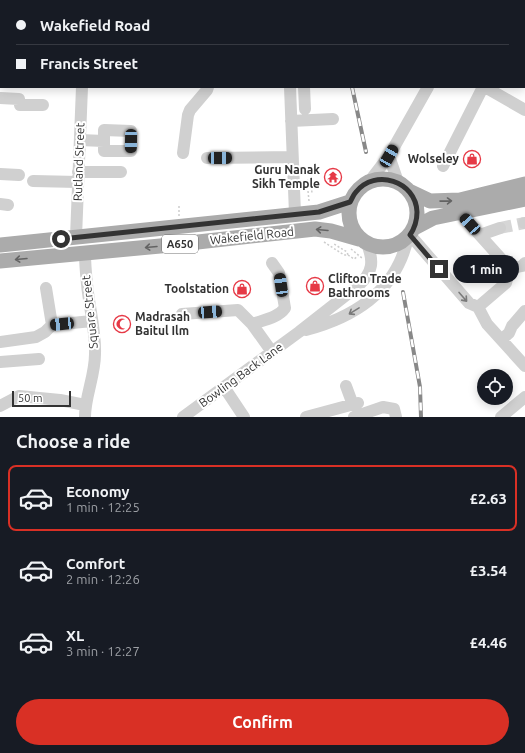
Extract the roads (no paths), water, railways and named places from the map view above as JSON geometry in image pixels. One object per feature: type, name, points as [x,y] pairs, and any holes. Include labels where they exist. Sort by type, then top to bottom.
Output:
[{"type":"main road","points":[[358,247],[348,213],[350,202],[356,191],[369,182],[384,179],[404,186],[430,201],[460,200],[525,184]]},
{"type":"main road","points":[[404,186],[414,198],[417,212],[411,233]]},
{"type":"main road","name":"A650","points":[[358,247],[379,248],[392,246],[402,242],[411,233],[433,218],[525,199]]},
{"type":"main road","name":"Wakefield Road","points":[[0,245],[319,212],[350,202]]},
{"type":"main road","name":"Wakefield Road","points":[[0,261],[85,254],[314,230],[327,236],[331,231],[358,247]]},
{"type":"street","points":[[5,0],[22,0]]},
{"type":"street","name":"Rutland Street","points":[[76,237],[82,88]]},
{"type":"street","points":[[183,153],[188,115],[190,110],[203,96],[208,88]]},
{"type":"street","points":[[290,88],[295,214]]},
{"type":"street","points":[[304,88],[305,109]]},
{"type":"street","points":[[369,182],[389,156],[427,88]]},
{"type":"street","points":[[443,166],[483,88]]},
{"type":"street","points":[[486,88],[525,110]]},
{"type":"street","points":[[0,98],[19,99],[20,104],[43,105]]},
{"type":"street","points":[[291,121],[334,119]]},
{"type":"street","points":[[80,140],[104,140]]},
{"type":"street","points":[[389,156],[404,186]]},
{"type":"street","points":[[207,158],[292,157]]},
{"type":"street","points":[[33,181],[120,172]]},
{"type":"street","points":[[0,174],[18,175]]},
{"type":"street","points":[[460,212],[508,268],[508,278],[506,283],[478,307]]},
{"type":"street","points":[[480,235],[500,228]]},
{"type":"street","points":[[411,233],[469,303],[478,307],[487,324],[525,366]]},
{"type":"street","name":"Bowling Back Lane","points":[[299,332],[346,316],[369,301],[386,285],[402,260],[411,233]]},
{"type":"street","name":"Bowling Back Lane","points":[[183,417],[299,332],[367,278],[371,267],[371,255],[358,247]]},
{"type":"street","name":"Square Street","points":[[85,254],[95,354],[92,379],[85,411]]},
{"type":"street","points":[[508,268],[522,266],[525,263]]},
{"type":"street","points":[[252,324],[275,316],[282,312],[285,308],[279,273],[272,264]]},
{"type":"street","points":[[46,288],[52,326]]},
{"type":"street","points":[[182,314],[238,310],[252,324],[272,352]]},
{"type":"street","points":[[502,340],[509,333],[516,319],[525,312]]},
{"type":"street","points":[[0,342],[36,337],[52,326],[92,321]]},
{"type":"street","points":[[0,362],[39,359]]},
{"type":"street","points":[[306,417],[356,404],[346,386]]},
{"type":"street","points":[[224,387],[244,417]]},
{"type":"street","points":[[0,406],[19,396],[60,400],[85,411]]},
{"type":"street","points":[[501,417],[525,397]]},
{"type":"street","points":[[354,417],[383,408],[394,409],[396,417]]},
{"type":"tunnel","points":[[500,228],[524,223]]},
{"type":"railway","points":[[352,88],[366,152]]},
{"type":"railway","points":[[403,292],[420,387],[421,417]]},
{"type":"place","name":"Wolseley","points":[[472,159]]},
{"type":"place","name":"Guru Nanak Sikh Temple","points":[[333,177]]},
{"type":"place","name":"Clifton Trade Bathrooms","points":[[315,286]]},
{"type":"place","name":"Toolstation","points":[[242,289]]},
{"type":"place","name":"Madrasah Baitul Ilm","points":[[122,324]]}]
